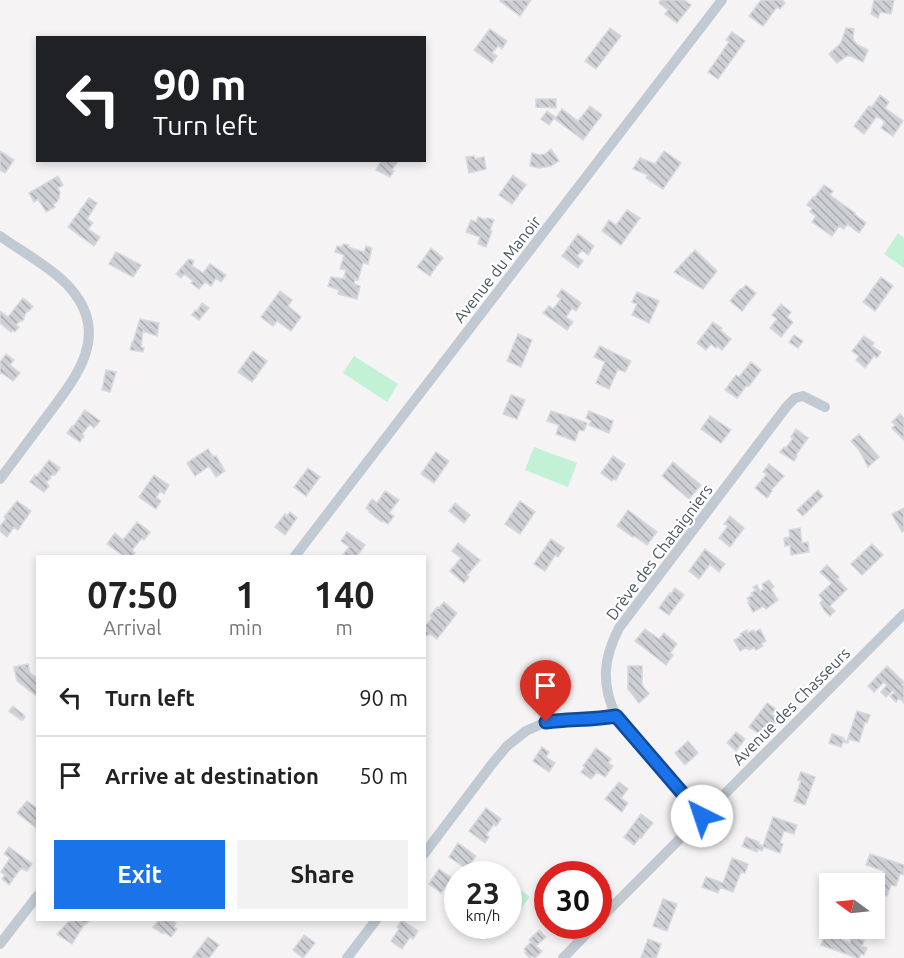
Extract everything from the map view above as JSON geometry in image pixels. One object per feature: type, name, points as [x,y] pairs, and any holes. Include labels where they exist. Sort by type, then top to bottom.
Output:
[{"type":"street","name":"Avenue du Manoir","points":[[296,555],[722,0]]},
{"type":"street","points":[[0,236],[60,278],[71,289],[81,303],[89,333],[87,351],[79,372],[0,479]]},
{"type":"street","name":"Drève des Chataigniers","points":[[702,816],[616,716],[609,701],[606,683],[611,644],[619,628],[795,398],[804,396],[825,407]]},
{"type":"street","name":"Avenue des Chasseurs","points":[[612,907],[904,614]]},
{"type":"street","points":[[426,851],[492,764],[507,746],[526,731],[546,722],[597,720],[616,716]]},
{"type":"street","points":[[0,944],[36,898]]},
{"type":"street","points":[[347,958],[375,921]]},
{"type":"street","points":[[562,958],[581,939]]},
{"type":"green space","points":[[898,233],[904,238],[904,268],[884,254]]},
{"type":"green space","points":[[354,356],[398,384],[387,402],[343,373]]},
{"type":"green space","points":[[534,447],[577,463],[568,487],[525,470]]},
{"type":"green space","points":[[522,891],[530,897],[522,907]]},
{"type":"building","points":[[500,0],[531,0],[520,16]]},
{"type":"building","points":[[661,0],[684,0],[691,5],[677,23],[665,14],[668,10],[659,3]]},
{"type":"building","points":[[761,0],[782,0],[785,3],[780,9],[777,7],[763,26],[749,16]]},
{"type":"building","points":[[874,0],[894,0],[891,14],[880,12],[878,18],[871,14]]},
{"type":"building","points":[[610,28],[621,36],[596,69],[585,61]]},
{"type":"building","points":[[846,28],[854,29],[854,41],[868,50],[863,62],[847,56],[837,63],[829,54],[841,43]]},
{"type":"building","points":[[490,29],[507,41],[502,49],[498,46],[492,53],[497,56],[492,63],[474,50]]},
{"type":"building","points":[[732,32],[745,41],[718,79],[708,72],[729,42],[726,40]]},
{"type":"building","points":[[880,95],[889,102],[885,108],[903,121],[893,136],[881,128],[885,122],[877,116],[864,134],[854,126]]},
{"type":"building","points":[[536,99],[556,99],[556,108],[536,107]]},
{"type":"building","points":[[590,106],[602,115],[583,140],[555,119],[562,109],[578,121]]},
{"type":"building","points":[[547,111],[555,117],[549,125],[541,119]]},
{"type":"building","points":[[551,149],[559,161],[551,166],[539,168],[530,166],[532,153],[545,154]]},
{"type":"building","points":[[0,151],[14,160],[5,173],[0,170]]},
{"type":"building","points":[[664,151],[681,163],[663,189],[646,178],[648,175],[633,169],[640,158],[655,164]]},
{"type":"building","points":[[474,156],[475,159],[484,157],[486,169],[469,173],[466,157]]},
{"type":"building","points":[[381,162],[397,162],[390,177],[376,170]]},
{"type":"building","points":[[513,175],[526,185],[512,204],[499,195]]},
{"type":"building","points":[[58,176],[63,185],[58,188],[59,198],[53,204],[55,207],[46,212],[38,199],[34,202],[29,193]]},
{"type":"building","points":[[824,185],[833,191],[830,195],[866,223],[859,233],[847,224],[844,229],[839,226],[832,236],[812,222],[816,216],[810,212],[812,208],[807,205]]},
{"type":"building","points":[[89,198],[97,203],[87,219],[93,223],[88,229],[100,237],[94,246],[68,227]]},
{"type":"building","points":[[627,210],[640,218],[621,245],[602,231],[609,220],[616,225]]},
{"type":"building","points":[[478,217],[494,220],[486,247],[478,244],[480,237],[466,232],[471,220],[476,222]]},
{"type":"building","points":[[578,234],[594,246],[588,255],[582,250],[577,256],[583,261],[578,268],[562,256]]},
{"type":"building","points":[[343,244],[364,252],[366,246],[372,248],[368,264],[363,263],[358,280],[355,279],[354,284],[360,286],[357,299],[338,294],[339,290],[328,286],[331,277],[345,279],[346,277],[344,277],[346,270],[340,269],[344,255],[335,252],[337,246],[342,247]]},
{"type":"building","points":[[431,248],[443,258],[436,267],[424,258]]},
{"type":"building","points":[[695,250],[717,271],[703,289],[674,272]]},
{"type":"building","points":[[116,252],[141,265],[133,277],[109,264]]},
{"type":"building","points":[[424,258],[436,267],[430,276],[417,267]]},
{"type":"building","points":[[189,259],[194,261],[192,266],[203,273],[210,264],[226,275],[221,282],[216,278],[211,286],[205,282],[199,289],[184,274],[181,278],[176,274]]},
{"type":"building","points":[[881,277],[893,286],[875,311],[863,302]]},
{"type":"building","points":[[746,285],[756,293],[742,311],[730,301]]},
{"type":"building","points":[[562,289],[581,303],[576,311],[572,308],[566,317],[573,322],[567,330],[543,313],[549,306],[553,309],[561,299],[557,296]]},
{"type":"building","points":[[280,291],[292,300],[288,306],[301,317],[291,331],[277,321],[273,326],[261,317]]},
{"type":"building","points":[[637,292],[659,301],[649,323],[632,315],[637,304],[632,302]]},
{"type":"building","points":[[23,298],[33,306],[28,310],[24,319],[16,325],[19,327],[15,332],[13,330],[11,332],[0,323],[0,311],[8,317]]},
{"type":"building","points":[[202,303],[209,308],[199,320],[192,315]]},
{"type":"building","points":[[781,304],[791,312],[787,317],[793,322],[781,337],[770,328],[777,319],[772,315]]},
{"type":"building","points":[[140,319],[159,323],[157,336],[143,331],[141,347],[144,348],[143,352],[130,350]]},
{"type":"building","points":[[713,322],[722,328],[720,330],[731,339],[722,350],[711,344],[706,350],[697,343]]},
{"type":"building","points":[[518,334],[532,340],[521,367],[507,361]]},
{"type":"building","points":[[794,335],[803,341],[798,348],[789,342]]},
{"type":"building","points":[[864,336],[881,352],[877,358],[874,356],[865,368],[856,360],[859,356],[852,351]]},
{"type":"building","points":[[600,346],[631,361],[625,372],[618,369],[609,389],[596,383],[605,362],[594,357]]},
{"type":"building","points":[[253,351],[267,361],[252,382],[238,372]]},
{"type":"building","points":[[6,354],[14,360],[10,365],[20,373],[13,381],[2,373],[0,374],[0,362]]},
{"type":"building","points":[[751,362],[761,370],[737,398],[725,390],[736,375],[739,377]]},
{"type":"building","points":[[106,370],[116,372],[110,392],[102,390]]},
{"type":"building","points":[[511,395],[525,400],[517,419],[503,414]]},
{"type":"building","points":[[85,410],[100,421],[94,428],[90,424],[82,434],[84,436],[80,442],[67,433]]},
{"type":"building","points":[[551,411],[587,423],[584,431],[579,430],[575,441],[556,434],[559,425],[547,421]]},
{"type":"building","points":[[589,411],[613,421],[609,433],[589,425],[591,421],[586,418]]},
{"type":"building","points":[[900,414],[904,418],[904,440],[892,428],[895,425],[892,422]]},
{"type":"building","points":[[710,416],[731,430],[721,443],[701,429]]},
{"type":"building","points":[[796,429],[808,438],[794,461],[780,452],[793,438],[791,437]]},
{"type":"building","points":[[859,434],[879,457],[868,467],[851,441]]},
{"type":"building","points":[[208,449],[213,457],[216,456],[225,471],[216,477],[209,466],[195,476],[187,463]]},
{"type":"building","points":[[436,452],[449,461],[434,483],[421,474]]},
{"type":"building","points":[[613,456],[625,464],[616,480],[612,481],[601,473]]},
{"type":"building","points":[[49,460],[60,468],[46,482],[49,486],[44,492],[30,482]]},
{"type":"building","points":[[673,462],[701,485],[689,499],[662,476]]},
{"type":"building","points":[[769,464],[784,476],[767,498],[755,488],[767,474],[763,472]]},
{"type":"building","points":[[308,468],[320,477],[306,496],[294,487]]},
{"type":"building","points":[[154,475],[169,485],[164,494],[160,491],[156,498],[161,501],[156,509],[139,497]]},
{"type":"building","points":[[818,490],[823,496],[803,516],[797,510]]},
{"type":"building","points":[[385,491],[399,500],[389,513],[394,516],[388,524],[382,522],[366,508],[372,499],[377,503]]},
{"type":"building","points":[[17,501],[31,511],[18,530],[14,527],[7,537],[0,531],[0,526]]},
{"type":"building","points":[[520,501],[535,512],[520,534],[505,524]]},
{"type":"building","points":[[455,503],[470,515],[464,523],[449,511]]},
{"type":"building","points":[[904,508],[904,531],[902,532],[892,514]]},
{"type":"building","points":[[628,510],[657,532],[647,545],[617,526]]},
{"type":"building","points":[[290,512],[297,518],[285,535],[275,527],[285,514],[287,516]]},
{"type":"building","points":[[730,516],[744,528],[730,547],[719,538],[728,526],[724,524]]},
{"type":"building","points":[[137,522],[150,532],[132,550],[135,553],[134,555],[123,555],[107,544],[115,533],[123,540]]},
{"type":"building","points":[[800,528],[802,543],[808,542],[809,552],[791,555],[790,545],[785,546],[784,538],[790,537],[789,530]]},
{"type":"building","points":[[347,532],[365,545],[358,555],[343,555],[349,547],[341,541]]},
{"type":"building","points":[[551,539],[564,548],[558,557],[555,555],[545,571],[534,564]]},
{"type":"building","points":[[458,543],[480,560],[467,575],[469,577],[464,583],[450,571],[461,558],[452,551]]},
{"type":"building","points":[[872,544],[883,555],[862,575],[851,564]]},
{"type":"building","points":[[705,549],[725,564],[719,572],[710,564],[699,579],[689,571]]},
{"type":"building","points":[[827,565],[847,589],[830,606],[835,611],[830,616],[820,603],[823,600],[819,595],[832,583],[820,572]]},
{"type":"building","points":[[769,580],[774,587],[771,589],[778,600],[766,609],[764,606],[753,612],[747,598],[756,590],[753,587],[757,585],[760,591],[764,589],[762,584]]},
{"type":"building","points":[[675,588],[684,595],[669,615],[659,608]]},
{"type":"building","points":[[444,602],[457,613],[437,639],[430,634],[426,636],[426,624],[437,607],[439,608]]},
{"type":"building","points":[[645,629],[659,639],[664,633],[677,644],[670,653],[673,655],[666,665],[635,641]]},
{"type":"building","points":[[760,629],[766,641],[761,644],[763,646],[756,650],[754,647],[749,650],[747,647],[740,651],[734,640],[747,630],[748,633]]},
{"type":"building","points":[[28,664],[30,673],[36,678],[36,695],[17,681],[14,667]]},
{"type":"building","points":[[628,666],[642,666],[642,685],[649,694],[639,703],[628,689]]},
{"type":"building","points":[[887,666],[904,682],[902,685],[904,686],[904,703],[899,698],[896,702],[890,696],[895,692],[893,690],[886,697],[881,692],[887,685],[884,682],[874,692],[868,686]]},
{"type":"building","points":[[767,703],[776,709],[772,714],[779,719],[774,726],[770,723],[761,735],[749,727]]},
{"type":"building","points":[[13,706],[24,715],[23,720],[9,711]]},
{"type":"building","points":[[857,711],[870,715],[867,723],[865,722],[859,742],[849,739],[848,743],[843,742],[841,747],[829,743],[832,734],[847,741]]},
{"type":"building","points":[[736,732],[745,739],[736,751],[727,743]]},
{"type":"building","points":[[688,741],[698,753],[685,765],[675,753]]},
{"type":"building","points":[[542,747],[549,752],[546,757],[555,763],[549,772],[533,761]]},
{"type":"building","points":[[596,748],[611,759],[608,763],[613,766],[605,777],[597,772],[591,779],[581,772]]},
{"type":"building","points":[[801,772],[815,777],[805,805],[794,801],[801,781],[798,780]]},
{"type":"building","points":[[619,782],[628,789],[621,798],[628,803],[622,812],[605,799]]},
{"type":"building","points":[[27,801],[36,808],[36,827],[17,813]]},
{"type":"building","points":[[486,808],[501,819],[486,835],[489,837],[485,843],[469,831]]},
{"type":"building","points":[[641,814],[653,823],[634,845],[624,837]]},
{"type":"building","points":[[773,817],[797,825],[794,834],[784,831],[780,853],[764,847],[762,851],[758,849],[757,852],[742,846],[746,837],[763,846]]},
{"type":"building","points":[[458,843],[476,856],[473,861],[455,861],[449,857]]},
{"type":"building","points":[[9,847],[32,864],[27,871],[21,868],[9,885],[2,879],[5,875],[1,872],[10,858],[4,854]]},
{"type":"building","points":[[870,854],[904,865],[904,875],[900,874],[896,886],[891,885],[887,896],[885,895],[884,871],[866,865]]},
{"type":"building","points":[[732,858],[748,864],[745,873],[741,872],[733,892],[720,887],[718,893],[702,887],[706,877],[723,883]]},
{"type":"building","points":[[439,869],[444,872],[444,889],[441,893],[429,884]]},
{"type":"building","points":[[663,899],[677,904],[667,931],[653,926]]},
{"type":"building","points":[[69,921],[89,921],[85,923],[72,944],[57,934]]},
{"type":"building","points":[[158,921],[173,921],[177,929],[171,937],[153,927]]},
{"type":"building","points":[[403,921],[418,931],[413,939],[410,937],[402,949],[391,941],[399,929],[397,927]]},
{"type":"building","points":[[304,935],[315,943],[303,958],[293,950]]},
{"type":"building","points":[[534,935],[534,939],[544,939],[536,946],[542,951],[535,958],[532,956],[530,958],[525,953],[524,949],[531,942],[529,940]]},
{"type":"building","points":[[208,937],[219,945],[209,958],[194,958],[193,957]]},
{"type":"building","points":[[648,939],[661,944],[656,958],[641,958]]},
{"type":"building","points":[[823,939],[842,939],[850,943],[851,939],[859,939],[864,941],[862,946],[867,948],[864,955],[861,954],[857,958],[821,945]]},
{"type":"route","points":[[546,722],[597,720],[616,716],[702,816]]}]
